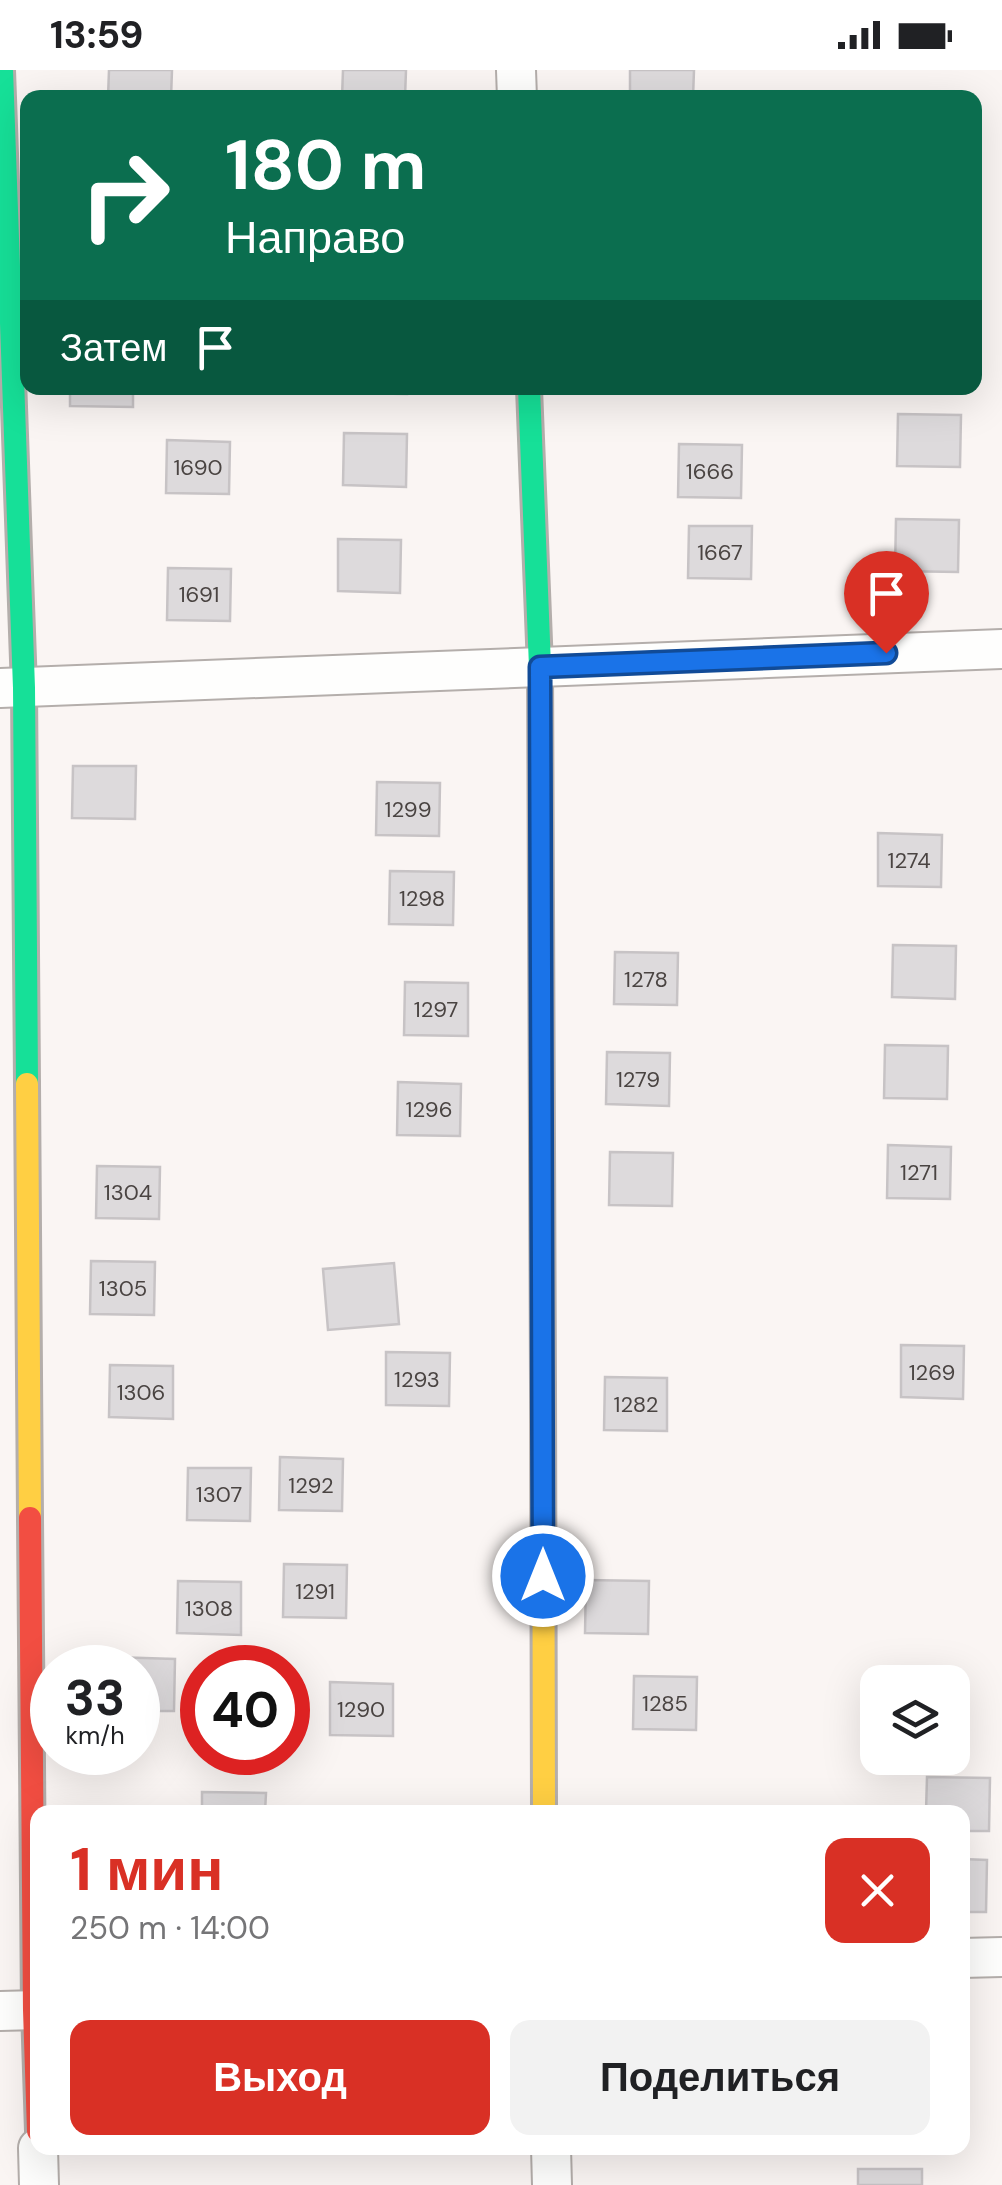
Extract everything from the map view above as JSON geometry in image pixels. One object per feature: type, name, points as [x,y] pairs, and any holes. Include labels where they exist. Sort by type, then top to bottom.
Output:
[{"type":"street","points":[[2,70],[24,2010],[30,2062]]},
{"type":"street","points":[[528,395],[540,667],[544,1805]]},
{"type":"street","points":[[12,688],[1002,648]]},
{"type":"street","points":[[970,1958],[1002,1957]]},
{"type":"street","points":[[38,2155],[39,2185]]},
{"type":"street","points":[[550,2155],[552,2185]]},
{"type":"building","points":[[109,70],[172,70],[171,90],[108,90]]},
{"type":"building","points":[[343,70],[406,70],[405,90],[342,90]]},
{"type":"building","points":[[630,70],[694,70],[693,90],[630,90]]},
{"type":"building","points":[[70,395],[133,395],[133,407],[70,406]]},
{"type":"building","points":[[898,414],[961,415],[960,467],[897,466]]},
{"type":"building","points":[[344,433],[407,434],[406,487],[343,485]]},
{"type":"building","points":[[167,440],[230,442],[229,494],[166,493]]},
{"type":"building","points":[[679,444],[742,445],[741,498],[678,497]]},
{"type":"building","points":[[896,519],[959,520],[958,572],[895,571]]},
{"type":"building","points":[[689,526],[752,526],[751,579],[688,578]]},
{"type":"building","points":[[338,539],[401,540],[400,593],[338,591]]},
{"type":"building","points":[[168,568],[231,569],[230,621],[167,620]]},
{"type":"building","points":[[73,766],[136,766],[135,819],[72,818]]},
{"type":"building","points":[[377,782],[440,783],[439,836],[376,835]]},
{"type":"building","points":[[878,833],[942,835],[941,887],[878,886]]},
{"type":"building","points":[[390,871],[454,872],[453,925],[389,924]]},
{"type":"building","points":[[893,945],[956,946],[955,999],[892,997]]},
{"type":"building","points":[[615,952],[678,953],[677,1005],[614,1004]]},
{"type":"building","points":[[405,982],[468,983],[468,1036],[404,1035]]},
{"type":"building","points":[[885,1045],[948,1046],[947,1099],[884,1098]]},
{"type":"building","points":[[607,1052],[670,1053],[669,1106],[606,1104]]},
{"type":"building","points":[[398,1082],[461,1084],[460,1136],[397,1135]]},
{"type":"building","points":[[888,1145],[951,1147],[950,1199],[887,1198]]},
{"type":"building","points":[[610,1152],[673,1153],[672,1206],[609,1205]]},
{"type":"building","points":[[97,1166],[160,1167],[159,1219],[96,1218]]},
{"type":"building","points":[[91,1261],[155,1262],[154,1315],[90,1314]]},
{"type":"building","points":[[394,1263],[399,1324],[328,1330],[323,1269]]},
{"type":"building","points":[[901,1345],[964,1346],[963,1399],[901,1397]]},
{"type":"building","points":[[386,1352],[450,1353],[449,1406],[386,1405]]},
{"type":"building","points":[[110,1365],[173,1366],[173,1419],[109,1417]]},
{"type":"building","points":[[605,1377],[667,1378],[667,1431],[604,1430]]},
{"type":"building","points":[[280,1457],[343,1459],[342,1511],[279,1510]]},
{"type":"building","points":[[188,1468],[251,1468],[250,1521],[187,1520]]},
{"type":"building","points":[[284,1564],[347,1565],[346,1618],[283,1617]]},
{"type":"building","points":[[586,1580],[649,1581],[648,1634],[585,1633]]},
{"type":"building","points":[[178,1581],[241,1582],[241,1635],[177,1633]]},
{"type":"building","points":[[160,1659],[175,1659],[174,1711],[160,1711]]},
{"type":"building","points":[[634,1676],[697,1677],[696,1730],[633,1729]]},
{"type":"building","points":[[330,1682],[393,1684],[393,1736],[330,1735]]},
{"type":"building","points":[[927,1777],[990,1778],[989,1831],[970,1831],[970,1805],[926,1805]]},
{"type":"building","points":[[202,1792],[266,1793],[265,1805],[202,1805]]},
{"type":"building","points":[[970,1859],[987,1860],[986,1912],[970,1912]]},
{"type":"building","points":[[858,2169],[922,2169],[922,2185],[858,2185]]},
{"type":"traffic: fast","points":[[2,70],[24,688],[27,1084]]},
{"type":"traffic: fast","points":[[529,395],[540,667],[543,1386]]},
{"type":"traffic: slow","points":[[27,1084],[30,1518]]},
{"type":"traffic: slow","points":[[543,1386],[544,1805]]},
{"type":"traffic: jam","points":[[30,1518],[32,1805]]},
{"type":"route","points":[[543,1576],[540,667],[886,653]]}]
